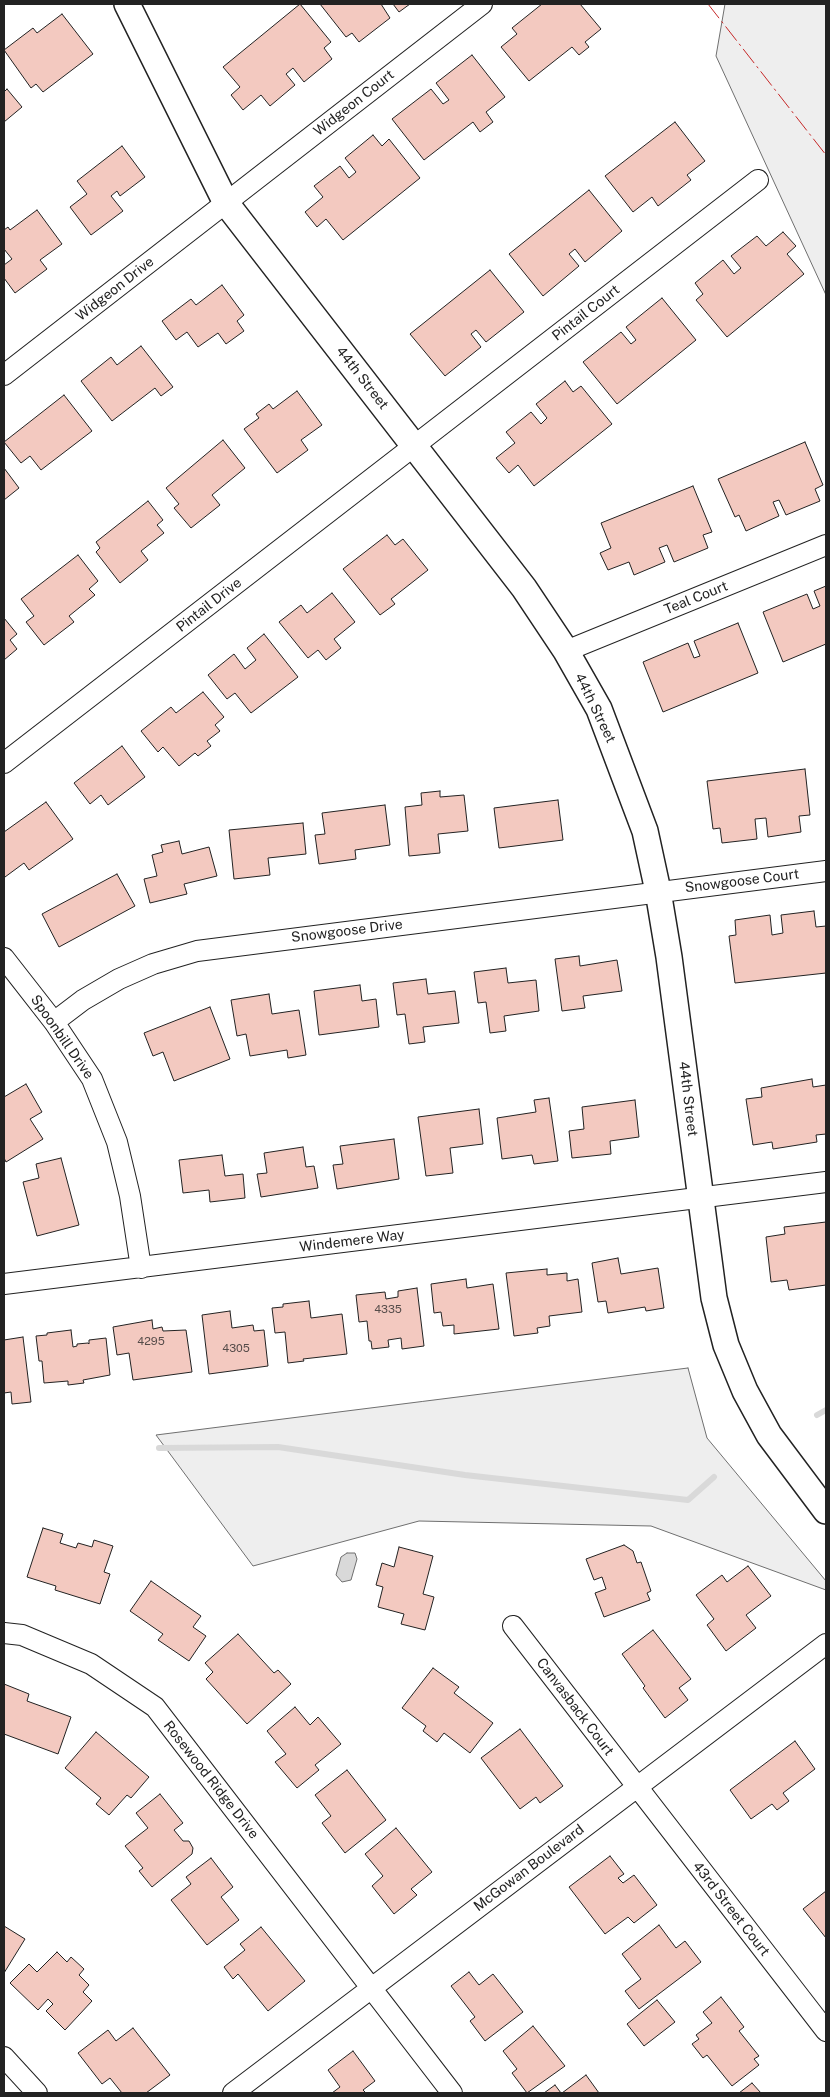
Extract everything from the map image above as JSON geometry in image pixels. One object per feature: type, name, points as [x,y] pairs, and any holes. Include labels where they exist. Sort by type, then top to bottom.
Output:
[{"type":"street","name":"44th Street","points":[[127,4],[226,203],[524,588],[566,651],[599,709],[645,831],[658,891],[669,957],[714,1298],[726,1345],[741,1382],[769,1435],[826,1511]]},
{"type":"street","name":"Widgeon Court","points":[[226,203],[482,4]]},
{"type":"street","name":"Pintail Court","points":[[414,447],[758,180]]},
{"type":"street","name":"Widgeon Drive","points":[[4,375],[226,203]]},
{"type":"street","name":"Pintail Drive","points":[[4,764],[414,447]]},
{"type":"street","name":"Teal Court","points":[[566,651],[826,545]]},
{"type":"street","name":"Snowgoose Court","points":[[658,891],[826,871]]},
{"type":"street","name":"Snowgoose Drive","points":[[54,1022],[83,1000],[119,979],[153,964],[196,951],[658,891]]},
{"type":"street","name":"Spoonbill Drive","points":[[4,958],[54,1022],[92,1079],[117,1142],[130,1196],[141,1268]]},
{"type":"street","name":"Windemere Way","points":[[4,1284],[826,1182]]},
{"type":"street","name":"Canvasback Court","points":[[513,1626],[636,1787]]},
{"type":"street","name":"Rosewood Ridge Drive","points":[[4,1632],[22,1635],[91,1664],[155,1707],[452,2093]]},
{"type":"street","name":"McGowan Boulevard","points":[[233,2093],[826,1644]]},
{"type":"street","name":"43rd Street Court","points":[[636,1787],[826,2031]]},
{"type":"street","points":[[4,2057],[36,2093]]},
{"type":"shaded area","points":[[725,4],[826,4],[826,295],[716,56]]},
{"type":"shaded area","points":[[688,1368],[707,1438],[826,1581],[826,1590],[651,1526],[419,1521],[253,1566],[156,1435]]},
{"type":"shaded area","points":[[347,1553],[355,1553],[357,1559],[351,1580],[342,1582],[336,1575],[341,1557]]},
{"type":"building","points":[[300,4],[331,42],[324,48],[332,59],[304,82],[293,68],[286,74],[295,85],[270,106],[261,95],[243,110],[231,95],[240,87],[223,67]]},
{"type":"building","points":[[320,4],[381,4],[390,18],[359,42],[352,33],[346,37]]},
{"type":"building","points":[[393,4],[410,4],[399,12]]},
{"type":"building","points":[[542,4],[580,4],[601,29],[585,42],[589,47],[579,55],[572,47],[529,81],[501,47],[517,34],[512,28]]},
{"type":"building","points":[[62,14],[93,54],[43,92],[36,84],[31,88],[4,50],[33,28],[37,33]]},
{"type":"building","points":[[472,55],[505,97],[486,112],[493,122],[480,132],[473,122],[424,160],[392,119],[431,89],[443,104],[449,100],[436,83]]},
{"type":"building","points":[[7,89],[22,107],[4,122],[4,92]]},
{"type":"building","points":[[675,122],[705,161],[687,175],[691,180],[658,206],[652,197],[633,212],[605,176]]},
{"type":"building","points":[[373,135],[382,146],[389,139],[420,178],[343,240],[326,219],[317,227],[305,212],[323,197],[314,186],[340,166],[349,178],[356,172],[345,158]]},
{"type":"building","points":[[122,146],[145,177],[120,196],[117,191],[111,196],[123,211],[91,235],[70,207],[87,194],[77,181]]},
{"type":"building","points":[[589,190],[622,231],[585,262],[575,249],[569,254],[579,266],[543,296],[509,254]]},
{"type":"building","points":[[37,210],[62,244],[40,260],[47,269],[15,293],[4,278],[4,265],[12,259],[4,249],[4,230],[8,227],[10,230]]},
{"type":"building","points":[[783,232],[796,246],[787,254],[804,274],[727,337],[696,300],[703,294],[695,283],[723,260],[734,274],[741,268],[731,256],[757,236],[766,246]]},
{"type":"building","points":[[490,270],[524,312],[486,342],[476,330],[471,334],[481,347],[445,376],[410,334]]},
{"type":"building","points":[[222,285],[244,315],[237,321],[244,331],[226,344],[218,333],[198,347],[187,332],[176,340],[162,321],[191,299],[196,305]]},
{"type":"building","points":[[662,298],[696,340],[617,404],[583,362],[621,332],[631,344],[636,340],[626,327]]},
{"type":"building","points":[[141,346],[173,387],[161,396],[155,388],[112,421],[81,381],[111,357],[117,365]]},
{"type":"building","points":[[565,381],[573,392],[581,386],[612,424],[534,486],[518,465],[509,473],[496,458],[515,443],[506,432],[531,412],[541,424],[547,418],[536,404]]},
{"type":"building","points":[[297,391],[322,425],[301,440],[308,450],[277,473],[244,429],[259,418],[256,414],[269,404],[273,409]]},
{"type":"building","points":[[64,395],[92,431],[41,470],[30,456],[21,463],[4,442]]},
{"type":"building","points":[[223,440],[245,468],[212,495],[220,505],[191,528],[174,508],[179,504],[166,488]]},
{"type":"building","points":[[805,442],[823,485],[815,489],[820,501],[786,515],[779,500],[773,502],[779,516],[746,531],[739,515],[735,517],[718,479]]},
{"type":"building","points":[[4,468],[19,488],[4,500]]},
{"type":"building","points":[[693,486],[712,532],[703,535],[708,548],[674,562],[667,545],[659,548],[665,562],[634,575],[629,562],[608,570],[600,553],[611,548],[601,523]]},
{"type":"building","points":[[148,501],[163,520],[157,525],[164,533],[141,551],[148,560],[120,583],[96,552],[100,548],[96,542]]},
{"type":"building","points":[[387,535],[395,545],[403,539],[428,570],[391,599],[395,604],[380,615],[343,569]]},
{"type":"building","points":[[78,555],[98,581],[89,589],[95,595],[69,616],[74,622],[44,645],[26,622],[34,616],[21,599]]},
{"type":"building","points":[[826,586],[826,644],[783,662],[763,612],[807,594],[813,609],[820,606],[814,591]]},
{"type":"building","points":[[332,593],[355,622],[334,639],[341,648],[326,660],[318,650],[308,658],[279,622],[301,605],[307,613]]},
{"type":"building","points":[[4,618],[17,634],[10,640],[17,649],[4,660]]},
{"type":"building","points":[[738,623],[758,673],[663,712],[643,662],[688,643],[694,658],[700,656],[694,641]]},
{"type":"building","points":[[264,634],[298,677],[251,713],[235,693],[227,699],[208,675],[234,654],[245,669],[256,660],[247,648]]},
{"type":"building","points":[[203,692],[224,717],[215,725],[220,731],[207,741],[211,746],[198,756],[195,753],[179,766],[163,747],[158,752],[141,731],[171,707],[176,713]]},
{"type":"building","points":[[122,746],[145,777],[108,805],[101,795],[90,804],[74,783]]},
{"type":"building","points":[[805,769],[810,815],[799,816],[801,832],[768,837],[766,818],[755,819],[757,839],[722,843],[720,828],[713,829],[707,781]]},
{"type":"building","points":[[440,791],[440,797],[464,795],[468,831],[438,834],[440,853],[409,856],[405,807],[422,805],[421,793]]},
{"type":"building","points":[[558,800],[563,840],[499,848],[494,808]]},
{"type":"building","points":[[46,802],[73,839],[29,870],[24,863],[5,877],[4,832]]},
{"type":"building","points":[[385,805],[390,845],[355,850],[356,859],[319,864],[315,835],[325,834],[322,813]]},
{"type":"building","points":[[303,823],[306,854],[268,858],[270,875],[234,879],[229,830]]},
{"type":"building","points":[[179,841],[182,854],[209,847],[217,876],[184,884],[187,894],[150,903],[144,879],[157,876],[152,855],[163,852],[161,845]]},
{"type":"building","points":[[117,874],[135,906],[59,947],[42,914]]},
{"type":"building","points":[[814,911],[816,927],[826,926],[826,973],[735,983],[729,936],[736,935],[735,920],[770,915],[772,935],[783,933],[781,915]]},
{"type":"building","points":[[579,956],[580,966],[617,960],[622,991],[583,996],[585,1008],[562,1011],[555,959]]},
{"type":"building","points":[[506,968],[508,983],[536,980],[539,1011],[504,1016],[506,1031],[490,1033],[486,1002],[478,1003],[474,972]]},
{"type":"building","points":[[426,979],[428,994],[455,991],[459,1023],[423,1027],[425,1042],[409,1044],[405,1014],[397,1015],[393,983]]},
{"type":"building","points":[[360,985],[362,1001],[376,999],[379,1027],[319,1035],[314,991]]},
{"type":"building","points":[[269,994],[272,1014],[299,1010],[306,1055],[288,1058],[287,1050],[250,1056],[246,1034],[237,1036],[231,1000]]},
{"type":"building","points":[[210,1007],[230,1059],[174,1081],[163,1052],[153,1056],[144,1033]]},
{"type":"building","points":[[812,1079],[813,1087],[826,1085],[826,1134],[816,1135],[817,1142],[773,1149],[772,1142],[753,1145],[746,1099],[762,1097],[761,1088]]},
{"type":"building","points":[[26,1084],[42,1112],[30,1119],[43,1139],[6,1162],[4,1158],[4,1097]]},
{"type":"building","points":[[549,1098],[558,1161],[534,1164],[532,1155],[502,1159],[497,1118],[536,1112],[534,1100]]},
{"type":"building","points":[[635,1100],[639,1137],[610,1141],[611,1154],[572,1158],[569,1131],[584,1129],[582,1107]]},
{"type":"building","points":[[479,1109],[483,1144],[450,1148],[453,1173],[426,1176],[418,1117]]},
{"type":"building","points":[[394,1139],[399,1179],[337,1189],[333,1165],[343,1164],[340,1146]]},
{"type":"building","points":[[303,1147],[306,1167],[314,1166],[318,1188],[261,1197],[257,1174],[267,1173],[264,1153]]},
{"type":"building","points":[[222,1155],[225,1176],[243,1174],[245,1198],[210,1202],[209,1190],[183,1193],[179,1160]]},
{"type":"building","points":[[61,1158],[79,1225],[37,1236],[23,1182],[39,1178],[36,1164]]},
{"type":"building","points":[[826,1222],[826,1285],[789,1290],[787,1280],[771,1282],[766,1237],[785,1234],[784,1227]]},
{"type":"building","points":[[618,1258],[621,1274],[658,1268],[664,1308],[646,1311],[645,1307],[608,1313],[606,1301],[598,1302],[592,1263]]},
{"type":"building","points":[[547,1269],[547,1275],[567,1273],[567,1281],[578,1279],[582,1312],[549,1316],[550,1326],[537,1328],[538,1333],[514,1336],[506,1273]]},
{"type":"building","points":[[466,1279],[467,1288],[493,1284],[499,1329],[454,1334],[454,1325],[443,1326],[441,1312],[434,1313],[431,1284]]},
{"type":"building","points":[[417,1288],[424,1346],[402,1349],[401,1338],[388,1340],[389,1347],[372,1349],[371,1341],[369,1341],[367,1321],[359,1322],[356,1295],[385,1292],[386,1299],[398,1297],[398,1291]]},
{"type":"building","points":[[309,1301],[311,1318],[342,1314],[347,1354],[303,1359],[304,1361],[288,1363],[285,1332],[275,1333],[272,1308],[283,1307],[283,1304]]},
{"type":"building","points":[[230,1311],[232,1328],[253,1325],[254,1331],[264,1330],[268,1366],[209,1374],[202,1315]]},
{"type":"building","points":[[152,1320],[153,1329],[162,1327],[163,1331],[186,1330],[192,1372],[133,1380],[129,1353],[117,1355],[113,1327]]},
{"type":"building","points":[[71,1330],[73,1347],[77,1346],[77,1344],[89,1344],[89,1340],[106,1338],[110,1375],[83,1380],[84,1383],[68,1385],[68,1381],[44,1383],[42,1361],[39,1361],[36,1336]]},
{"type":"building","points":[[23,1337],[31,1402],[12,1404],[11,1392],[4,1393],[4,1340]]},
{"type":"building","points":[[43,1528],[63,1534],[60,1543],[76,1548],[78,1543],[92,1547],[94,1540],[113,1546],[104,1572],[110,1574],[100,1604],[55,1590],[56,1586],[27,1577]]},
{"type":"building","points":[[624,1545],[633,1551],[637,1563],[641,1562],[651,1591],[647,1593],[650,1600],[604,1617],[595,1593],[606,1589],[602,1577],[594,1580],[586,1559]]},
{"type":"building","points":[[399,1547],[433,1556],[423,1594],[434,1597],[425,1630],[401,1624],[404,1614],[378,1607],[383,1587],[376,1585],[382,1563],[394,1567]]},
{"type":"building","points":[[748,1566],[771,1596],[746,1615],[756,1628],[726,1651],[707,1625],[714,1619],[696,1595],[722,1575],[727,1582]]},
{"type":"building","points":[[151,1581],[201,1616],[193,1627],[206,1636],[189,1661],[158,1640],[163,1634],[130,1611]]},
{"type":"building","points":[[653,1630],[691,1679],[679,1688],[688,1700],[665,1718],[643,1688],[645,1686],[622,1654]]},
{"type":"building","points":[[238,1634],[274,1673],[278,1670],[291,1684],[247,1724],[206,1679],[213,1672],[205,1663]]},
{"type":"building","points":[[433,1668],[459,1687],[454,1693],[493,1723],[470,1753],[444,1733],[437,1742],[423,1731],[426,1726],[402,1708]]},
{"type":"building","points":[[4,1684],[29,1694],[27,1701],[71,1717],[58,1754],[4,1734]]},
{"type":"building","points":[[295,1707],[310,1725],[318,1717],[341,1744],[315,1765],[319,1770],[297,1788],[275,1762],[286,1754],[267,1731]]},
{"type":"building","points":[[520,1729],[563,1786],[540,1803],[536,1797],[520,1809],[481,1758]]},
{"type":"building","points":[[96,1732],[149,1777],[131,1798],[127,1795],[109,1815],[96,1804],[101,1798],[65,1768]]},
{"type":"building","points":[[795,1741],[815,1769],[783,1793],[789,1801],[777,1810],[772,1804],[751,1819],[730,1790]]},
{"type":"building","points":[[347,1770],[386,1820],[345,1853],[322,1823],[331,1816],[315,1795]]},
{"type":"building","points":[[160,1794],[183,1823],[174,1830],[183,1841],[189,1841],[193,1848],[192,1854],[152,1887],[139,1871],[143,1868],[125,1846],[148,1828],[136,1813]]},
{"type":"building","points":[[396,1828],[432,1872],[411,1889],[417,1895],[394,1914],[372,1886],[383,1876],[365,1854]]},
{"type":"building","points":[[610,1856],[624,1874],[618,1878],[623,1883],[634,1875],[657,1905],[634,1923],[628,1917],[605,1934],[569,1887]]},
{"type":"building","points":[[211,1858],[233,1887],[221,1897],[239,1920],[207,1945],[171,1900],[191,1884],[186,1877]]},
{"type":"building","points":[[826,1891],[826,1938],[803,1909]]},
{"type":"building","points":[[659,1925],[676,1948],[685,1941],[701,1962],[639,2009],[625,1991],[641,1979],[622,1954]]},
{"type":"building","points":[[4,1926],[25,1939],[4,1973]]},
{"type":"building","points":[[261,1927],[305,1981],[268,2011],[238,1974],[233,1979],[224,1967],[245,1950],[240,1944]]},
{"type":"building","points":[[57,1952],[67,1962],[71,1957],[84,1969],[79,1975],[89,1985],[83,1992],[92,2001],[65,2030],[46,2011],[53,2004],[48,1999],[38,2010],[10,1983],[29,1964],[37,1972]]},
{"type":"building","points":[[469,1972],[479,1985],[493,1974],[523,2012],[485,2041],[470,2021],[475,2017],[451,1986]]},
{"type":"building","points":[[721,1997],[744,2027],[739,2031],[759,2056],[754,2059],[759,2065],[732,2086],[707,2055],[703,2058],[692,2044],[699,2039],[696,2035],[712,2023],[703,2012]]},
{"type":"building","points":[[657,2000],[675,2022],[644,2046],[627,2024]]},
{"type":"building","points":[[533,2026],[565,2066],[527,2093],[512,2073],[517,2069],[503,2051]]},
{"type":"building","points":[[133,2028],[170,2075],[146,2093],[122,2093],[110,2078],[102,2084],[78,2053],[108,2030],[116,2041]]},
{"type":"building","points":[[353,2051],[375,2081],[363,2090],[366,2093],[332,2093],[340,2087],[328,2070]]},
{"type":"building","points":[[586,2075],[599,2093],[562,2093]]},
{"type":"building","points":[[752,2083],[761,2093],[739,2093]]},
{"type":"building","points":[[555,2085],[561,2093],[544,2093]]},
{"type":"waterway","points":[[817,1415],[826,1410]]},
{"type":"waterway","points":[[159,1448],[278,1447],[465,1475],[688,1500],[714,1477]]},
{"type":"power","points":[[708,4],[826,155]]}]
